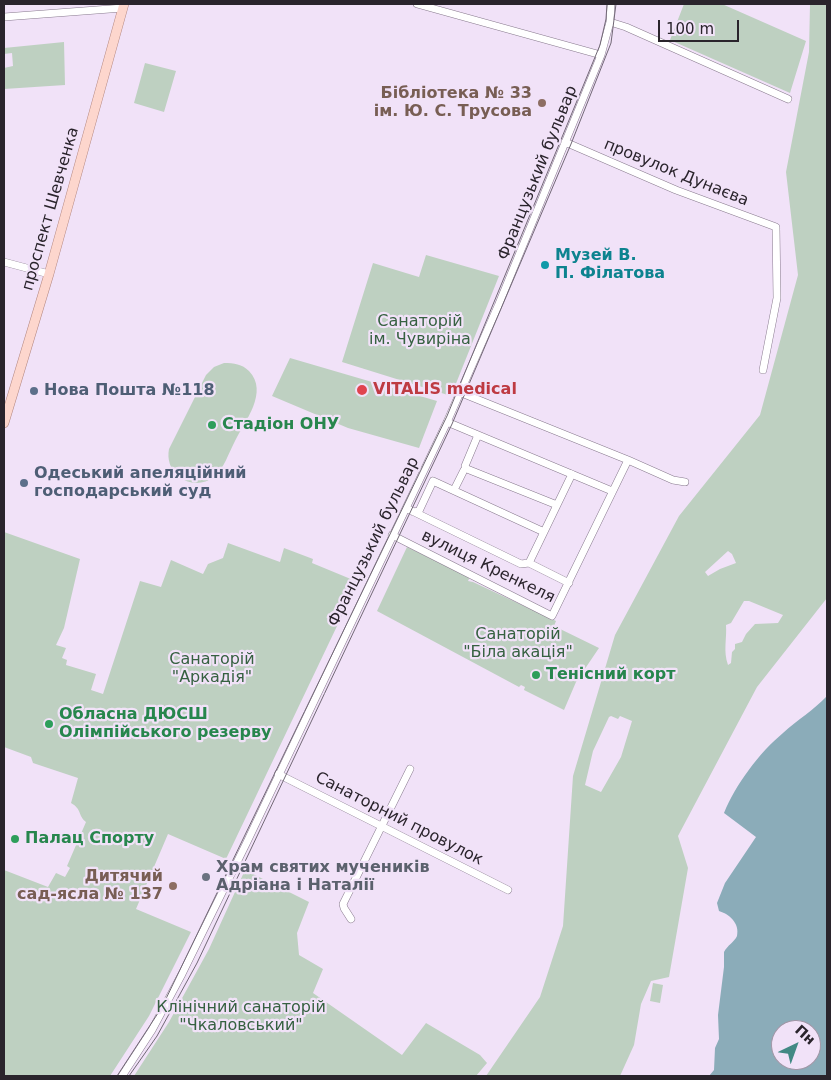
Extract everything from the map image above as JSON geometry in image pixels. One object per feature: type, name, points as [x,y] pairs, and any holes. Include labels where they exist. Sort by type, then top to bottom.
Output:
[{"type":"main road","name":"проспект Шевченка","points":[[4,423],[49,274],[124,6]]},
{"type":"street","points":[[417,4],[601,55]]},
{"type":"street","name":"Французький бульвар","points":[[122,1076],[152,1030],[182,974],[447,422],[498,306],[601,55],[610,22],[611,4]]},
{"type":"street","points":[[4,17],[124,6]]},
{"type":"street","points":[[610,22],[626,26],[788,98]]},
{"type":"street","name":"провулок Дунаєва","points":[[565,142],[676,190],[776,227],[777,298],[763,370]]},
{"type":"street","points":[[4,262],[49,274]]},
{"type":"street","points":[[459,392],[673,480],[685,482]]},
{"type":"street","points":[[447,422],[612,491]]},
{"type":"street","points":[[454,490],[466,469],[465,466],[478,435]]},
{"type":"street","name":"вулиця Кренкеля","points":[[392,535],[552,616],[628,460]]},
{"type":"street","points":[[466,469],[557,505]]},
{"type":"street","points":[[529,563],[572,474]]},
{"type":"street","points":[[414,512],[419,511],[433,481],[544,532]]},
{"type":"street","points":[[406,508],[521,564],[529,563],[568,583]]},
{"type":"street","points":[[351,919],[343,904],[410,769]]},
{"type":"street","name":"Санаторний провулок","points":[[278,774],[508,890]]},
{"type":"green space","points":[[684,4],[722,4],[806,41],[790,93],[670,40]]},
{"type":"green space","points":[[810,4],[827,4],[827,598],[757,687],[678,836],[688,868],[669,977],[651,981],[641,1004],[634,1045],[620,1076],[486,1076],[540,997],[563,926],[573,776],[615,635],[679,516],[760,415],[798,275],[786,172],[809,52]],"holes":[[[728,551],[732,554],[736,563],[708,576],[705,572]],[[744,601],[749,601],[783,615],[778,623],[755,624],[742,642],[735,644],[731,663],[728,665],[725,650],[726,625],[731,623]],[[620,716],[632,721],[621,757],[601,792],[585,785],[593,751],[609,717],[618,719]]]},
{"type":"green space","points":[[64,42],[65,85],[4,89],[4,68],[13,66],[12,53],[4,54],[4,48]]},
{"type":"green space","points":[[145,63],[176,71],[164,112],[134,103]]},
{"type":"green space","name":"Санаторій ім. Чувиріна","points":[[426,255],[499,276],[451,396],[342,362],[373,263],[419,277]]},
{"type":"green space","points":[[290,358],[437,401],[419,448],[348,428],[272,396]]},
{"type":"green space","name":"Стадіон ОНУ","points":[[224,363],[241,365],[249,371],[255,379],[256,397],[249,416],[218,474],[210,480],[201,483],[187,481],[178,476],[171,467],[169,449],[206,375],[214,367]]},
{"type":"green space","name":"Санаторій \"Аркадія\"","points":[[4,532],[80,559],[64,628],[56,645],[66,648],[62,658],[67,660],[66,665],[96,674],[91,690],[103,694],[140,581],[161,587],[171,560],[203,574],[208,564],[223,558],[228,543],[280,562],[284,548],[313,559],[312,563],[358,582],[226,859],[168,834],[136,909],[191,932],[149,1016],[110,1076],[4,1076],[4,870],[48,887],[56,873],[65,877],[70,868],[67,866],[86,822],[77,808],[71,803],[78,778],[33,763],[31,757],[4,747]]},
{"type":"green space","name":"Санаторій \"Біла акація\"","points":[[407,547],[470,577],[468,581],[556,621],[554,626],[599,648],[576,682],[564,710],[524,690],[525,687],[521,685],[519,687],[377,611]]},
{"type":"green space","name":"Клінічний санаторій \"Чкаловський\"","points":[[245,870],[309,902],[297,933],[299,955],[323,969],[313,993],[402,1055],[426,1023],[480,1055],[487,1063],[476,1076],[134,1076],[169,1022],[209,949]]},
{"type":"green space","points":[[653,983],[663,985],[660,1003],[650,1001]]},
{"type":"water","points":[[827,696],[827,1076],[709,1076],[714,1070],[715,1048],[719,1039],[718,1015],[724,952],[737,936],[735,923],[726,914],[719,911],[717,903],[725,883],[756,837],[724,813],[742,780],[757,759],[788,728]]},
{"type":"tram line","points":[[117,1076],[162,1007],[447,416],[600,45],[606,19],[607,4]]},
{"type":"tram line","points":[[129,1076],[157,1036],[197,963],[452,424],[571,144],[611,43],[616,4]]},
{"type":"place","name":"Бібліотека № 33 ім. Ю. С. Трусова","points":[[542,103]]},
{"type":"place","name":"Музей В. П. Філатова","points":[[545,265]]},
{"type":"place","name":"VITALIS medical","points":[[362,390]]},
{"type":"place","name":"Нова Пошта №118","points":[[34,391]]},
{"type":"place","name":"Стадіон ОНУ","points":[[212,425]]},
{"type":"place","name":"Одеський апеляційний господарський суд","points":[[24,483]]},
{"type":"place","name":"Тенісний корт","points":[[536,675]]},
{"type":"place","name":"Обласна ДЮСШ Олімпійського резерву","points":[[49,724]]},
{"type":"place","name":"Палац Спорту","points":[[15,839]]},
{"type":"place","name":"Храм святих мучеників Адріана і Наталії","points":[[206,877]]},
{"type":"place","name":"Дитячий сад-ясла № 137","points":[[173,886]]}]
